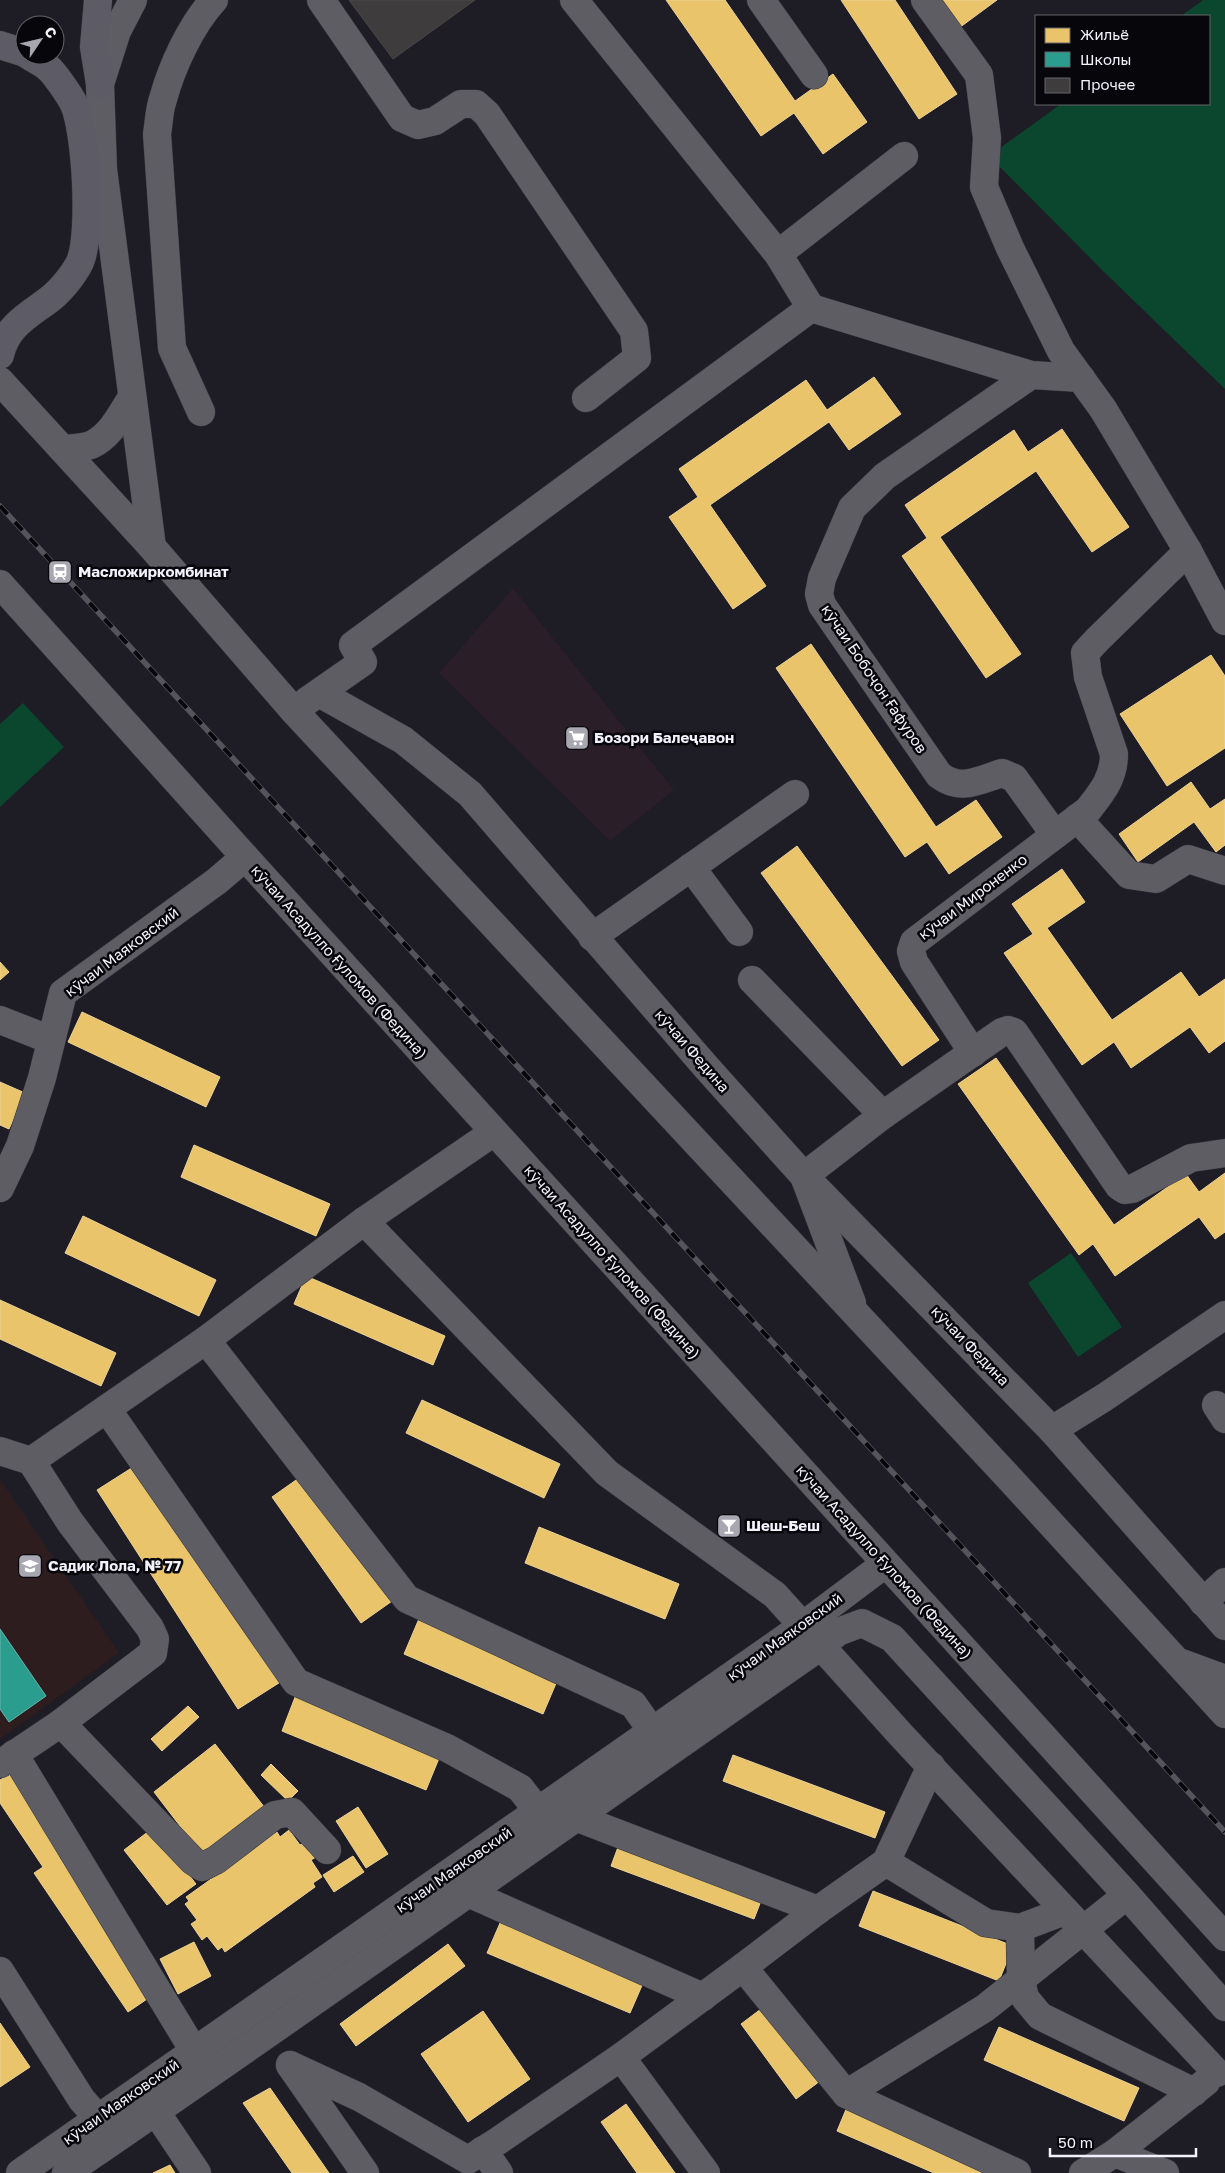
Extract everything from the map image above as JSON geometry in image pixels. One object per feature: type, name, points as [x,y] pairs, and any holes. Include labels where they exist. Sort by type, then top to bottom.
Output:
[{"type":"main road","points":[[98,0],[94,47],[100,84]]},
{"type":"main road","points":[[0,45],[15,50]]},
{"type":"main road","points":[[0,354],[10,330],[13,314],[47,302],[68,281],[80,261],[87,227],[83,149],[74,104],[48,68],[43,65]]},
{"type":"street","points":[[133,0],[118,32],[100,84],[103,169],[152,547]]},
{"type":"street","points":[[201,412],[172,348],[157,134],[162,100],[186,40],[214,0]]},
{"type":"street","points":[[321,0],[402,118],[418,124],[435,121],[461,104],[476,104],[486,114],[634,331],[637,358],[586,398]]},
{"type":"street","points":[[574,0],[778,254],[811,308],[1031,376],[1081,378]]},
{"type":"street","points":[[761,0],[814,75]]},
{"type":"street","points":[[925,0],[979,75],[987,138],[984,186],[1010,248],[1061,351],[1103,409],[1188,551],[1225,621]]},
{"type":"street","points":[[778,254],[904,156]]},
{"type":"street","points":[[294,711],[363,662],[353,645],[811,308]]},
{"type":"street","name":"кӯчаи Бобоҷон Ғафуров","points":[[1031,376],[885,476],[852,508],[822,578],[819,594],[822,605],[939,775],[949,783],[965,785],[1002,773],[1014,778],[1055,835]]},
{"type":"street","points":[[0,381],[152,547],[294,711],[1179,1662],[1225,1714]]},
{"type":"street","points":[[63,449],[89,446],[97,441],[113,427],[132,397]]},
{"type":"street","name":"кӯчаи Мироненко","points":[[973,1053],[914,962],[911,951],[914,942],[1083,814],[1109,782],[1114,767],[1114,754],[1088,677],[1085,653],[1188,551]]},
{"type":"street","name":"кӯчаи Асадулло Ғуломов (Федина)","points":[[0,584],[885,1564],[1225,1937]]},
{"type":"street","name":"кӯчаи Федина","points":[[319,693],[403,740],[470,794],[592,936],[804,1176],[1052,1430],[1225,1626]]},
{"type":"street","points":[[592,936],[795,794]]},
{"type":"street","points":[[1083,814],[1129,875],[1156,879],[1188,859],[1225,871]]},
{"type":"street","name":"кӯчаи Маяковский","points":[[0,1188],[10,1141],[42,1078],[63,994],[217,881],[245,857]]},
{"type":"street","points":[[691,867],[739,932]]},
{"type":"street","points":[[752,980],[883,1115]]},
{"type":"street","points":[[0,1020],[51,1040]]},
{"type":"street","points":[[857,1316],[804,1176],[883,1115],[1002,1032],[1008,1030],[1014,1032],[1119,1186],[1125,1190],[1132,1189],[1191,1158],[1225,1154]]},
{"type":"street","points":[[31,1461],[206,1340],[364,1221],[494,1132]]},
{"type":"street","points":[[364,1221],[607,1473],[775,1595],[801,1626],[1083,1931],[1221,2071],[1115,2153],[1083,2173]]},
{"type":"street","points":[[1052,1430],[1105,1397],[1225,1315]]},
{"type":"street","points":[[206,1340],[407,1599],[633,1704],[652,1731]]},
{"type":"street","points":[[107,1409],[296,1682],[447,1748],[520,1788],[538,1811]]},
{"type":"street","points":[[0,1451],[31,1461],[70,1522],[150,1628],[155,1639],[153,1653],[61,1723],[7,1759],[194,2051]]},
{"type":"street","name":"кӯчаи Маяковский","points":[[21,2173],[538,1811],[568,1806],[652,1731],[885,1564]]},
{"type":"street","points":[[1203,1602],[1225,1582]]},
{"type":"street","points":[[66,2173],[268,2035],[468,1893],[568,1806],[821,1646],[838,1632],[862,1623],[892,1638],[1127,1894],[1225,2008]]},
{"type":"street","points":[[1179,1662],[1225,1679]]},
{"type":"street","points":[[61,1723],[193,1861],[202,1866],[216,1860],[275,1815],[284,1812],[292,1812],[327,1850]]},
{"type":"street","points":[[473,2161],[703,1997],[818,1910],[886,1862],[931,1766]]},
{"type":"street","points":[[568,1806],[818,1910]]},
{"type":"street","points":[[886,1862],[986,1923],[1020,1928],[1065,1911]]},
{"type":"street","points":[[453,1870],[468,1893],[703,1997]]},
{"type":"street","points":[[846,2094],[985,2008],[1127,1894]]},
{"type":"street","points":[[1020,1928],[1021,1980],[1025,1998],[1040,2016],[1194,2092]]},
{"type":"street","points":[[743,1968],[846,2094],[1017,2173]]},
{"type":"street","points":[[0,1971],[82,2100],[98,2118]]},
{"type":"street","points":[[251,2011],[365,2173]]},
{"type":"street","points":[[621,2056],[706,2173]]},
{"type":"street","points":[[290,2065],[359,2097],[473,2161],[499,2173]]},
{"type":"street","points":[[140,2088],[197,2173]]},
{"type":"street","points":[[1115,2153],[1165,2173]]},
{"type":"shaded area","points":[[513,588],[674,790],[610,841],[439,673]]},
{"type":"shaded area","name":"Садик Лола, № 77","points":[[0,1479],[119,1653],[0,1739]]},
{"type":"green space","points":[[1203,0],[1225,0],[1225,389],[1103,271],[989,156],[1060,105],[1210,105],[1210,15],[1182,15]]},
{"type":"green space","points":[[23,703],[64,747],[0,807],[0,724]]},
{"type":"green space","points":[[1071,1253],[1122,1327],[1078,1357],[1028,1283]]},
{"type":"building: Жильё","points":[[666,0],[725,0],[795,101],[833,74],[867,122],[823,154],[794,113],[761,136]]},
{"type":"building: Жильё","points":[[841,0],[895,0],[957,94],[919,119]]},
{"type":"building: Жильё","points":[[939,0],[997,0],[959,28]]},
{"type":"building: Жильё","points":[[874,377],[901,414],[849,450],[829,422],[710,505],[766,586],[733,609],[669,517],[698,497],[679,469],[806,380],[827,410]]},
{"type":"building: Жильё","points":[[1062,429],[1129,527],[1092,552],[1036,471],[940,537],[1021,654],[986,678],[902,556],[927,538],[905,505],[1014,430],[1028,452]]},
{"type":"building: Жильё","points":[[811,644],[936,827],[976,800],[1002,837],[949,874],[927,842],[905,857],[776,668]]},
{"type":"building: Жильё","points":[[1211,655],[1225,676],[1225,748],[1167,786],[1120,714]]},
{"type":"building: Жильё","points":[[1191,782],[1210,809],[1225,799],[1225,845],[1216,852],[1194,822],[1138,862],[1119,834]]},
{"type":"building: Жильё","points":[[797,846],[939,1040],[902,1066],[761,873]]},
{"type":"building: Жильё","points":[[1062,869],[1085,902],[1047,928],[1112,1020],[1181,972],[1199,997],[1225,979],[1225,1041],[1209,1053],[1190,1027],[1131,1068],[1114,1042],[1082,1065],[1004,953],[1033,934],[1012,904]]},
{"type":"building: Жильё","points":[[0,962],[9,972],[0,980]]},
{"type":"building: Жильё","points":[[82,1012],[220,1077],[206,1107],[68,1042]]},
{"type":"building: Жильё","points":[[996,1058],[1114,1225],[1186,1174],[1199,1192],[1225,1173],[1225,1232],[1215,1239],[1199,1217],[1115,1276],[1093,1244],[1079,1255],[958,1084]]},
{"type":"building: Жильё","points":[[0,1082],[25,1093],[9,1129],[0,1125]]},
{"type":"building: Жильё","points":[[194,1145],[330,1204],[316,1236],[181,1177]]},
{"type":"building: Жильё","points":[[83,1216],[216,1280],[199,1316],[65,1253]]},
{"type":"building: Жильё","points":[[306,1276],[445,1336],[433,1365],[294,1304]]},
{"type":"building: Жильё","points":[[0,1300],[116,1353],[101,1386],[0,1339]]},
{"type":"building: Жильё","points":[[422,1400],[560,1464],[544,1498],[406,1433]]},
{"type":"building: Жильё","points":[[141,1462],[282,1681],[238,1709],[97,1490]]},
{"type":"building: Жильё","points":[[306,1473],[395,1599],[361,1623],[272,1497]]},
{"type":"building: Жильё","points":[[539,1527],[679,1584],[665,1619],[525,1563]]},
{"type":"building: Жильё","points":[[421,1614],[560,1674],[543,1714],[404,1654]]},
{"type":"building: Жильё","points":[[297,1692],[442,1751],[426,1790],[282,1731]]},
{"type":"building: Жильё","points":[[188,1706],[199,1717],[162,1751],[151,1739]]},
{"type":"building: Жильё","points":[[215,1744],[265,1808],[203,1856],[154,1792]]},
{"type":"building: Жильё","points":[[733,1755],[885,1812],[875,1838],[723,1781]]},
{"type":"building: Жильё","points":[[271,1764],[298,1791],[288,1801],[261,1775]]},
{"type":"building: Жильё","points":[[10,1774],[64,1854],[59,1857],[153,1995],[128,2012],[34,1873],[43,1867],[0,1803],[0,1780]]},
{"type":"building: Жильё","points":[[358,1807],[388,1854],[366,1868],[336,1821]]},
{"type":"building: Жильё","points":[[153,1828],[196,1884],[167,1905],[124,1850]]},
{"type":"building: Жильё","points":[[289,1830],[300,1845],[305,1842],[316,1857],[311,1860],[322,1877],[313,1883],[315,1887],[225,1952],[222,1947],[218,1950],[207,1936],[202,1940],[191,1924],[197,1920],[185,1904],[189,1901],[186,1897],[277,1832],[280,1837]]},
{"type":"building: Жильё","points":[[621,1839],[764,1893],[754,1919],[611,1866]]},
{"type":"building: Жильё","points":[[353,1856],[364,1872],[334,1892],[323,1875]]},
{"type":"building: Жильё","points":[[873,1891],[1013,1946],[999,1981],[859,1926]]},
{"type":"building: Жильё","points":[[504,1914],[647,1974],[630,2013],[487,1953]]},
{"type":"building: Жильё","points":[[194,1942],[211,1976],[178,1994],[160,1959]]},
{"type":"building: Жильё","points":[[448,1944],[465,1966],[356,2046],[340,2024]]},
{"type":"building: Жильё","points":[[765,2006],[820,2081],[796,2099],[741,2024]]},
{"type":"building: Жильё","points":[[483,2011],[530,2079],[468,2122],[421,2054]]},
{"type":"building: Жильё","points":[[0,2023],[30,2067],[0,2087]]},
{"type":"building: Жильё","points":[[999,2027],[1139,2088],[1124,2121],[984,2060]]},
{"type":"building: Жильё","points":[[270,2088],[329,2173],[292,2173],[243,2103]]},
{"type":"building: Жильё","points":[[626,2104],[675,2173],[637,2173],[601,2122]]},
{"type":"building: Жильё","points":[[847,2107],[985,2173],[934,2173],[837,2131]]},
{"type":"building: Жильё","points":[[170,2165],[175,2173],[153,2173]]},
{"type":"building: Школы","points":[[0,1629],[46,1696],[9,1722],[0,1709]]},
{"type":"building: Прочее","points":[[349,0],[475,0],[393,59]]},
{"type":"railway","points":[[0,506],[1225,1832]]},
{"type":"place","name":"Масложиркомбинат","points":[[60,572]]},
{"type":"place","name":"Бозори Балеҷавон","points":[[577,738]]},
{"type":"place","name":"Шеш-Беш","points":[[729,1526]]},
{"type":"place","name":"Садик Лола, № 77","points":[[30,1566]]}]
